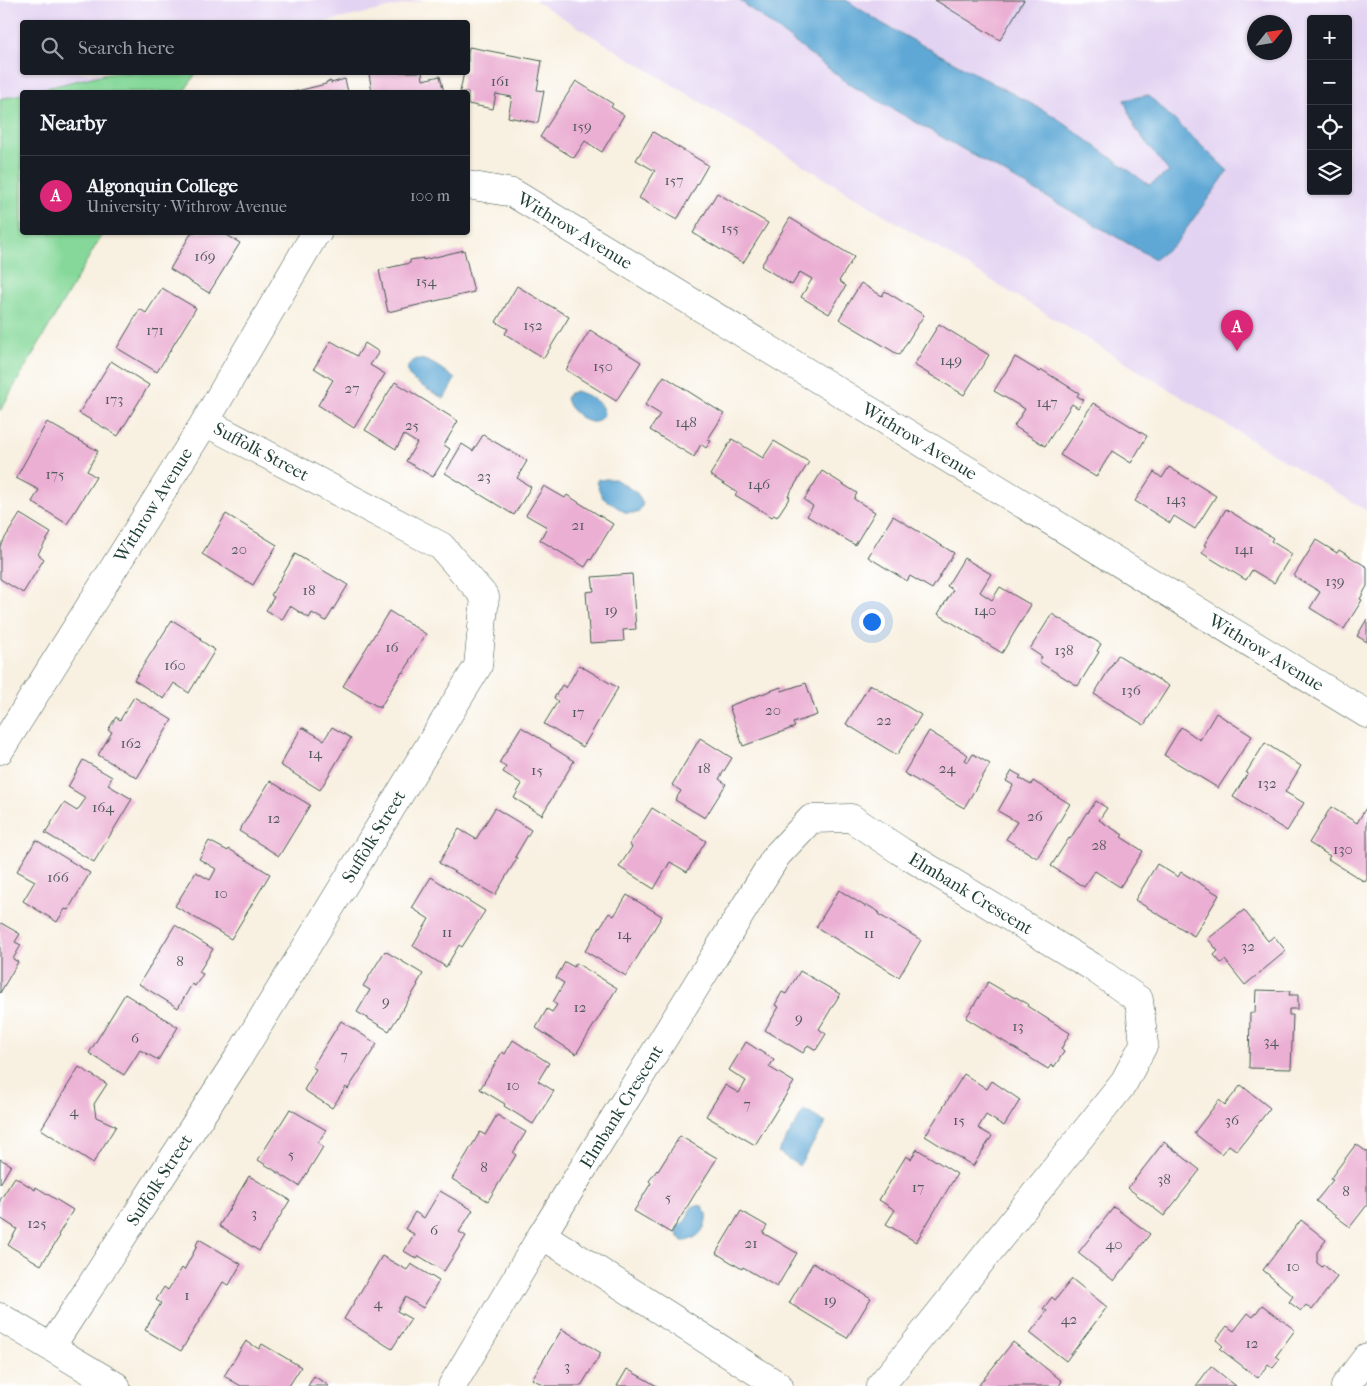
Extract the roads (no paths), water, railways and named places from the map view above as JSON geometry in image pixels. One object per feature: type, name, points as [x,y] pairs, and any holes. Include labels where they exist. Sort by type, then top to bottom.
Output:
[{"type":"street","name":"Withrow Avenue","points":[[470,185],[513,193],[1367,714]]},
{"type":"street","name":"Withrow Avenue","points":[[0,750],[205,422],[314,235]]},
{"type":"street","name":"Suffolk Street","points":[[51,1347],[237,1060],[478,666],[484,597],[440,546],[205,422]]},
{"type":"street","name":"Elmbank Crescent","points":[[452,1386],[542,1235],[777,855],[811,819],[851,818],[902,852],[1091,966],[1139,1000],[1144,1044],[1123,1084],[880,1386]]},
{"type":"street","points":[[542,1235],[780,1386]]},
{"type":"street","points":[[0,1317],[116,1386]]},
{"type":"street","points":[[1345,1386],[1367,1357]]},
{"type":"water","points":[[739,0],[846,0],[883,24],[1054,116],[1149,185],[1169,172],[1135,128],[1124,100],[1148,95],[1228,171],[1176,243],[1155,259],[849,84]]},
{"type":"water","points":[[418,359],[433,364],[455,379],[444,399],[421,385],[408,374],[409,365]]},
{"type":"water","points":[[576,391],[594,399],[601,405],[604,414],[600,419],[595,422],[588,421],[580,417],[571,408],[566,398],[570,393]]},
{"type":"water","points":[[598,479],[615,479],[637,493],[643,504],[638,513],[626,513],[603,498],[596,483]]},
{"type":"water","points":[[804,1110],[826,1123],[799,1166],[778,1152]]},
{"type":"water","points":[[697,1205],[702,1206],[707,1214],[705,1226],[695,1237],[682,1241],[677,1234],[677,1227],[686,1219],[691,1208]]},
{"type":"place","name":"Algonquin College","points":[[1237,351]]}]
